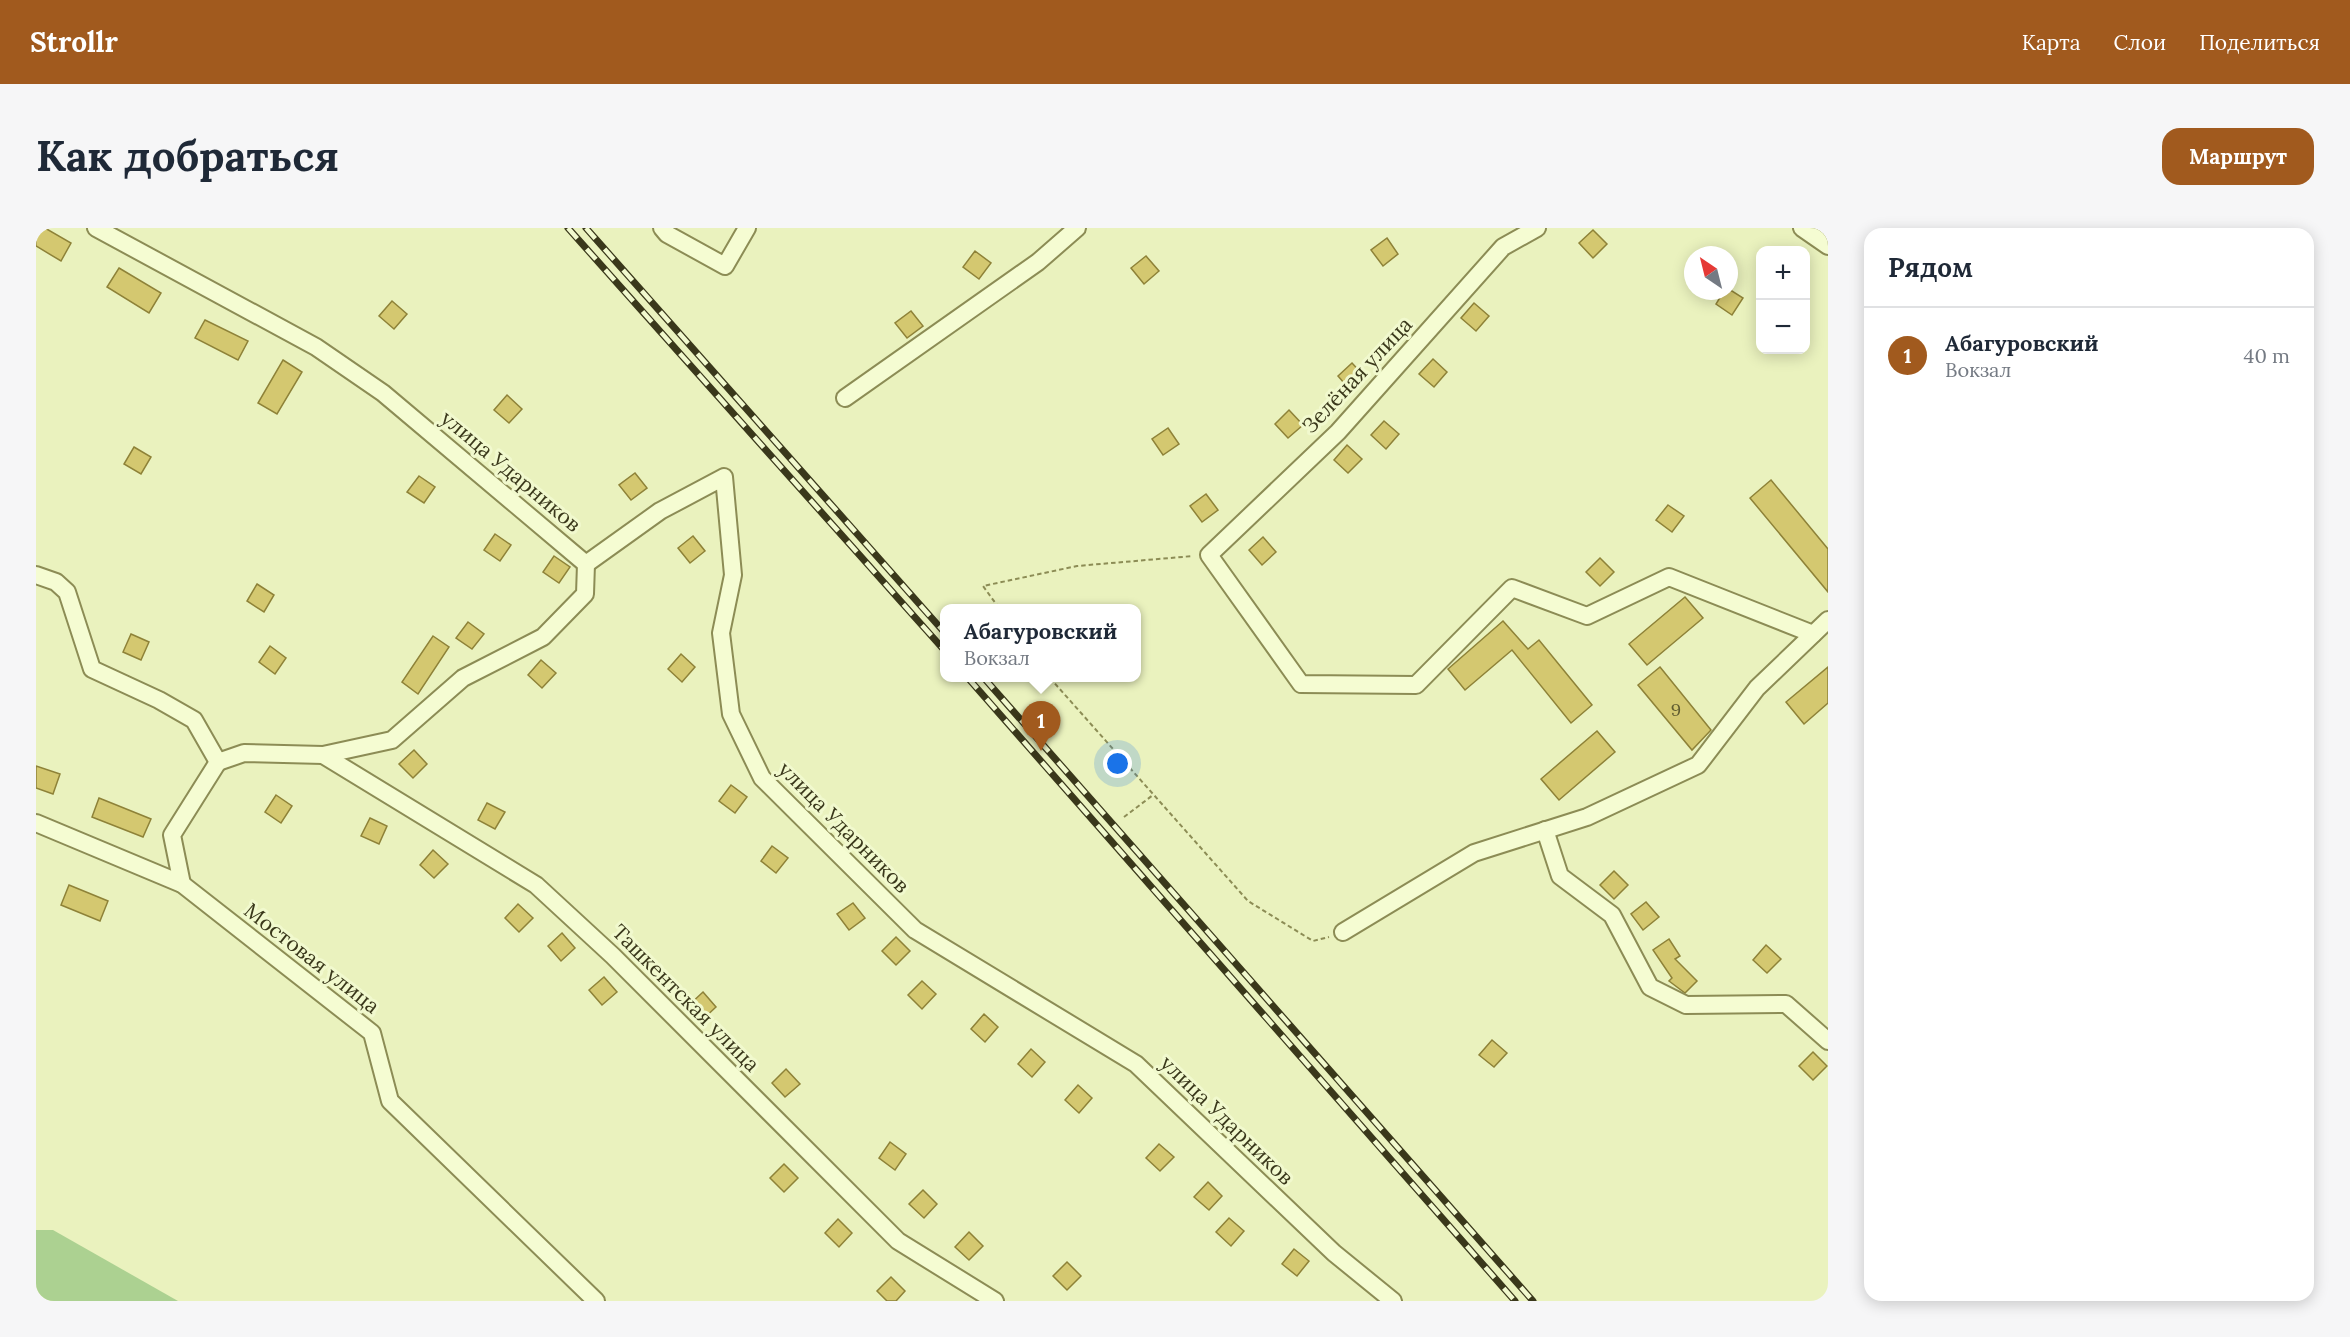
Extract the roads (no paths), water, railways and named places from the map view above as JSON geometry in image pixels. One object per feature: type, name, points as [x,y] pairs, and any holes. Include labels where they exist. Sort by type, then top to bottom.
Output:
[{"type":"street","name":"улица Ударников","points":[[96,228],[315,347],[383,393],[586,564],[660,511],[724,477],[733,575],[721,633],[729,703],[731,714],[762,778],[915,930],[1136,1064],[1334,1253],[1393,1301]]},
{"type":"street","points":[[662,228],[667,234],[725,266],[747,228]]},
{"type":"street","points":[[845,399],[1038,262],[1077,228]]},
{"type":"street","name":"Зелёная улица","points":[[1538,228],[1503,247],[1338,432],[1209,555],[1301,684],[1416,685],[1512,588],[1587,616],[1669,577],[1813,634]]},
{"type":"street","points":[[1802,228],[1828,246]]},
{"type":"street","points":[[182,884],[172,835],[218,762],[244,753],[322,755],[392,740],[463,678],[543,637],[585,594],[586,564]]},
{"type":"street","points":[[36,575],[56,582],[67,592],[92,669],[159,700],[194,720],[218,762]]},
{"type":"street","points":[[1343,932],[1474,853],[1587,817],[1698,765],[1757,688],[1828,620]]},
{"type":"street","name":"Ташкентская улица","points":[[322,755],[536,885],[613,956],[898,1241],[995,1301]]},
{"type":"street","name":"Мостовая улица","points":[[36,823],[182,884],[372,1033],[390,1101],[596,1301]]},
{"type":"street","points":[[1545,830],[1560,876],[1612,915],[1650,987],[1686,1005],[1786,1004],[1828,1041]]},
{"type":"railway","points":[[568,228],[940,645]]},
{"type":"railway","points":[[586,228],[940,627]]},
{"type":"railway","points":[[972,682],[1515,1301]]},
{"type":"railway","points":[[988,682],[1533,1301]]},
{"type":"place","name":"Абагуровский","points":[[1041,751]]}]
